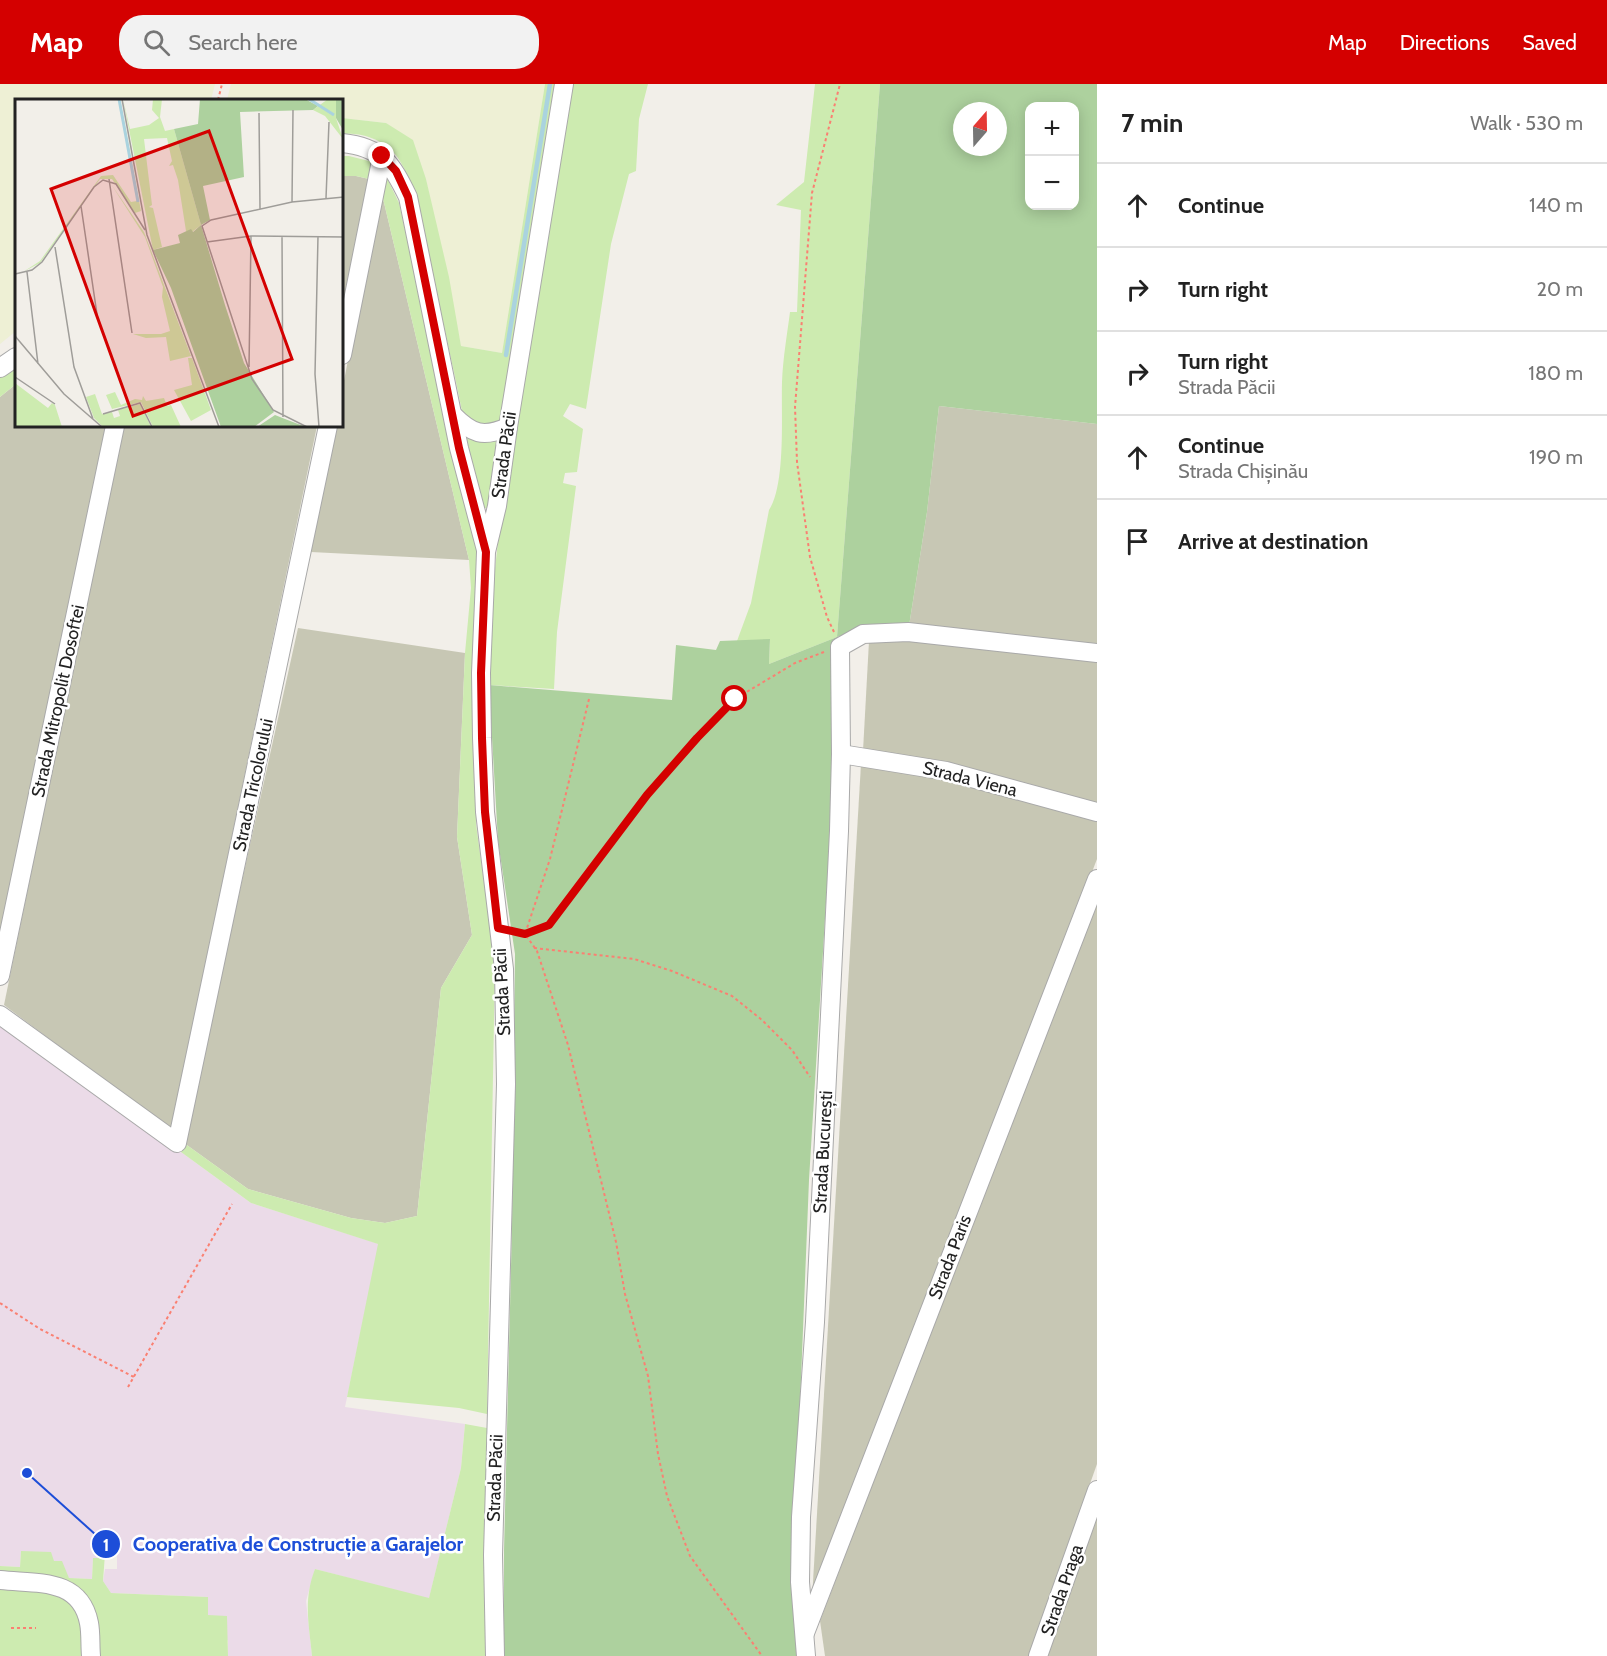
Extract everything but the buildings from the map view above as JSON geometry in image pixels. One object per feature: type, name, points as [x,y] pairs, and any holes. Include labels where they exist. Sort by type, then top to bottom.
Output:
[{"type":"street","name":"Strada Păcii","points":[[495,1656],[493,1555],[506,1084],[504,969],[485,812],[482,738],[481,673],[486,552],[497,506],[564,84]]},
{"type":"street","points":[[344,143],[361,146],[382,156],[396,171],[408,197],[459,448],[486,552]]},
{"type":"street","points":[[344,345],[382,156]]},
{"type":"street","points":[[0,368],[15,358]]},
{"type":"street","points":[[453,416],[466,428],[482,434],[508,427]]},
{"type":"street","name":"Strada Mitropolit Dosoftei","points":[[0,976],[115,428]]},
{"type":"street","name":"Strada Tricolorului","points":[[0,1015],[177,1143],[328,428]]},
{"type":"street","points":[[840,647],[863,634],[908,632],[1097,653]]},
{"type":"street","name":"Strada București","points":[[806,1656],[800,1582],[801,1517],[815,1322],[841,754],[840,647]]},
{"type":"street","name":"Strada Viena","points":[[841,754],[946,771],[1097,812]]},
{"type":"street","name":"Strada Paris","points":[[805,1635],[1097,879]]},
{"type":"street","name":"Strada Praga","points":[[1038,1656],[1097,1490]]},
{"type":"street","points":[[0,1580],[47,1584],[68,1589],[81,1601],[89,1622],[91,1656]]},
{"type":"path","points":[[218,99],[222,84]]},
{"type":"path","points":[[827,616],[810,557],[796,462],[795,407],[812,193],[840,84]]},
{"type":"path","points":[[498,928],[525,934],[549,925],[647,795],[735,699],[795,663],[840,647]]},
{"type":"path","points":[[525,934],[550,859],[589,699]]},
{"type":"path","points":[[525,934],[534,948],[568,1045],[577,1080],[616,1242],[626,1294],[648,1376],[658,1454],[668,1496],[690,1556],[762,1656]]},
{"type":"path","points":[[534,948],[634,959],[672,971],[732,996],[762,1020],[792,1050],[825,1104]]},
{"type":"path","points":[[128,1387],[232,1204]]},
{"type":"path","points":[[0,1303],[40,1329],[134,1377]]},
{"type":"path","points":[[11,1628],[36,1628]]},
{"type":"shaded area","points":[[0,84],[215,84],[211,99],[15,99],[15,332],[0,344]]},
{"type":"shaded area","points":[[231,84],[545,84],[502,353],[461,346],[426,179],[386,123],[344,118],[344,99],[227,99]]},
{"type":"shaded area","points":[[344,176],[369,179],[344,298]]},
{"type":"shaded area","points":[[381,190],[469,560],[311,552],[335,428],[344,428],[344,381]]},
{"type":"shaded area","points":[[15,385],[15,428],[107,428],[0,941],[0,397]]},
{"type":"shaded area","points":[[939,406],[1097,424],[1097,645],[909,626],[927,512]]},
{"type":"shaded area","points":[[123,428],[317,428],[171,1130],[4,1005]]},
{"type":"shaded area","points":[[298,628],[465,653],[457,837],[472,935],[441,988],[417,1216],[385,1223],[351,1218],[248,1189],[184,1143]]},
{"type":"shaded area","points":[[907,639],[1097,660],[1097,807],[863,751],[869,641]]},
{"type":"shaded area","points":[[861,764],[947,777],[1097,819],[1097,859],[812,1599]]},
{"type":"shaded area","points":[[1097,897],[1097,1464],[1029,1656],[825,1656],[820,1621]]},
{"type":"shaded area","points":[[0,1020],[251,1203],[379,1244],[345,1407],[465,1424],[461,1468],[429,1599],[315,1569],[306,1601],[312,1656],[228,1656],[228,1641],[208,1615],[208,1597],[111,1593],[103,1581],[105,1569],[117,1569],[117,1555],[102,1555],[101,1558],[93,1558],[92,1579],[69,1578],[54,1561],[21,1551],[20,1567],[0,1566]]},
{"type":"shaded area","points":[[1097,1501],[1097,1656],[1042,1656]]},
{"type":"green space","points":[[545,84],[556,84],[505,418],[484,428],[463,416],[419,214],[409,179],[398,158],[387,146],[373,138],[358,134],[344,134],[344,118],[386,123],[413,140],[426,179],[449,277],[461,346],[502,353]]},
{"type":"green space","points":[[572,84],[648,84],[639,119],[636,171],[629,174],[611,244],[586,409],[570,404],[563,416],[583,429],[577,472],[565,473],[563,483],[576,486],[557,632],[554,689],[489,685],[492,595],[499,533]]},
{"type":"green space","points":[[815,84],[880,84],[837,637],[769,664],[770,640],[737,641],[751,603],[769,510],[778,484],[782,448],[784,355],[790,312],[797,312],[801,210],[776,205],[804,182]]},
{"type":"green space","points":[[880,84],[1097,84],[1097,424],[939,406],[927,512],[909,626],[867,627],[837,637]]},
{"type":"green space","points":[[344,156],[373,162],[369,179],[344,176]]},
{"type":"green space","points":[[386,176],[399,203],[478,556],[475,681],[476,824],[495,963],[487,1414],[459,1408],[347,1397],[378,1244],[251,1203],[181,1152],[184,1143],[248,1189],[351,1218],[385,1223],[417,1216],[441,988],[472,935],[457,837],[465,653],[471,588],[469,560],[381,190]]},
{"type":"green space","points":[[15,365],[15,385],[0,397],[0,376]]},
{"type":"green space","points":[[465,438],[500,440],[491,508],[480,508]]},
{"type":"green space","points":[[837,637],[833,788],[809,1180],[793,1579],[801,1656],[504,1656],[515,954],[498,841],[489,685],[672,700],[676,645],[716,650],[720,641],[770,639],[769,664]]},
{"type":"green space","points":[[465,1424],[487,1428],[488,1656],[312,1656],[308,1602],[315,1569],[429,1598],[461,1468]]},
{"type":"green space","points":[[21,1551],[51,1552],[54,1561],[62,1561],[69,1578],[92,1579],[93,1558],[100,1558],[105,1554],[103,1581],[111,1593],[208,1597],[208,1615],[227,1616],[228,1656],[98,1656],[97,1623],[91,1601],[81,1589],[69,1582],[0,1573],[0,1566],[20,1567]]},
{"type":"green space","points":[[0,1587],[66,1595],[82,1619],[82,1656],[0,1656]]},
{"type":"waterway","points":[[506,355],[550,84]]},
{"type":"place","name":"Cooperativa de Construcție a Garajelor","points":[[27,1473]]},
{"type":"route","points":[[382,156],[396,171],[408,197],[459,448],[486,552],[481,673],[482,738],[485,812],[498,928],[525,934],[549,925],[647,795],[735,699]]}]
